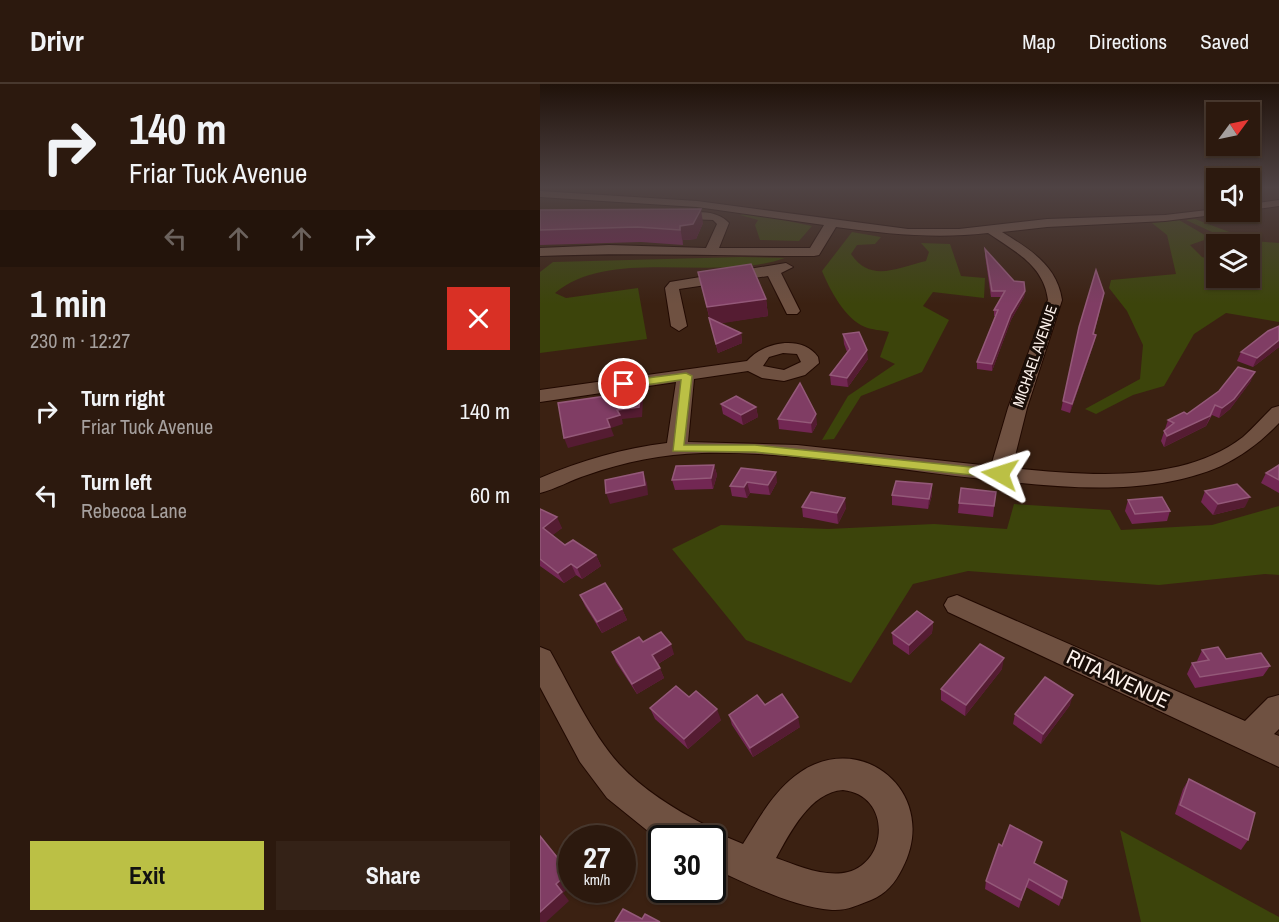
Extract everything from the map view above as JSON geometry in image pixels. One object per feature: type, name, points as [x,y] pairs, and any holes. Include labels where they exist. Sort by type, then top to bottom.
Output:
[{"type":"street","points":[[711,250],[722,226]]},
{"type":"street","points":[[679,326],[672,288],[675,285],[773,271],[800,261],[814,252],[824,232],[830,226]]},
{"type":"street","points":[[850,226],[908,233],[991,230],[1022,226]]},
{"type":"street","name":"MICHAEL AVENUE","points":[[991,230],[1042,268],[1055,291],[1055,300],[1037,357],[1007,436],[1000,474]]},
{"type":"street","points":[[540,252],[609,249],[659,252],[711,250],[814,252]]},
{"type":"street","points":[[773,271],[792,311]]},
{"type":"street","points":[[540,396],[754,365]]},
{"type":"street","points":[[677,448],[686,376]]},
{"type":"street","points":[[540,486],[598,465],[677,448],[755,448],[1000,474],[1103,481],[1175,472],[1212,460],[1254,437],[1279,412]]},
{"type":"street","name":"RITA AVENUE","points":[[957,605],[1279,752]]},
{"type":"street","points":[[540,659],[600,765],[618,784],[669,825]]},
{"type":"street","points":[[1249,739],[1279,708]]},
{"type":"street","points":[[726,855],[750,866]]},
{"type":"green space","points":[[755,226],[812,226],[799,241],[760,240]]},
{"type":"green space","points":[[1156,226],[1190,226],[1206,236],[1206,239],[1190,245],[1206,258],[1206,288],[1260,288],[1260,242],[1279,243],[1279,322],[1226,313],[1194,334],[1164,386],[1133,395],[1096,414],[1085,409],[1140,379],[1143,345],[1127,311],[1109,288],[1111,280],[1176,274],[1167,235]]},
{"type":"green space","points":[[1199,226],[1214,226],[1235,234],[1216,234]]},
{"type":"green space","points":[[852,232],[881,237],[875,244],[857,245],[851,254],[859,263],[876,271],[894,270],[926,261],[929,252],[921,243],[950,244],[961,276],[985,278],[984,298],[933,292],[923,306],[949,320],[922,372],[861,396],[834,439],[822,440],[848,396],[895,364],[880,357],[889,332],[865,327],[851,318],[834,295],[822,271]]},
{"type":"green space","points":[[785,258],[757,265],[727,267],[634,268],[605,271],[578,279],[555,293],[566,298],[638,288],[647,339],[540,353],[540,272],[553,262]]},
{"type":"green space","points":[[1014,504],[1110,510],[1121,530],[1212,525],[1279,506],[1279,575],[1265,574],[1159,585],[968,571],[913,584],[851,683],[746,640],[672,549],[721,525],[828,529],[934,524],[1007,529]]},
{"type":"green space","points":[[1120,830],[1279,917],[1279,922],[1141,922]]},
{"type":"building","points":[[540,226],[680,226],[680,230],[637,227],[540,230]]},
{"type":"building","points":[[985,249],[1014,281],[1024,282],[1025,291],[1011,314],[992,364],[977,362],[998,310],[994,310],[1005,291],[992,291]]},
{"type":"building","points":[[751,264],[766,299],[707,307],[698,272]]},
{"type":"building","points":[[1096,270],[1104,293],[1093,334],[1096,335],[1072,404],[1063,401],[1079,327]]},
{"type":"building","points":[[709,318],[741,333],[716,344]]},
{"type":"building","points":[[1279,326],[1279,340],[1257,358],[1241,352],[1268,331]]},
{"type":"building","points":[[859,332],[867,350],[847,378],[830,375],[850,349],[843,334]]},
{"type":"building","points":[[1238,367],[1255,372],[1234,399],[1222,408],[1215,405],[1210,416],[1167,436],[1164,431],[1174,423],[1168,420],[1184,412],[1187,414],[1219,391]]},
{"type":"building","points":[[800,383],[816,414],[811,423],[778,419]]},
{"type":"building","points":[[641,391],[639,407],[617,410],[620,415],[607,419],[610,427],[564,438],[558,403]]},
{"type":"building","points":[[736,396],[756,407],[741,415],[721,404]]},
{"type":"building","points":[[714,465],[711,478],[672,480],[676,466]]},
{"type":"building","points":[[1279,465],[1279,480],[1266,473]]},
{"type":"building","points":[[741,468],[776,472],[768,485],[747,482],[744,487],[730,486]]},
{"type":"building","points":[[643,472],[645,485],[606,493],[605,480]]},
{"type":"building","points":[[896,481],[932,484],[929,499],[892,495]]},
{"type":"building","points":[[1237,484],[1250,497],[1218,504],[1205,491]]},
{"type":"building","points":[[961,488],[996,492],[994,506],[959,503]]},
{"type":"building","points":[[811,492],[845,498],[837,513],[802,507]]},
{"type":"building","points":[[1162,497],[1170,511],[1135,514],[1128,500]]},
{"type":"building","points":[[540,509],[557,517],[543,528],[565,545],[573,540],[596,555],[577,568],[571,564],[558,573],[540,559]]},
{"type":"building","points":[[605,583],[622,609],[597,622],[580,595]]},
{"type":"building","points":[[917,611],[933,622],[909,645],[892,633]]},
{"type":"building","points":[[661,632],[671,644],[652,655],[660,668],[632,684],[612,652],[639,637],[643,642]]},
{"type":"building","points":[[980,644],[1004,658],[966,705],[941,689]]},
{"type":"building","points":[[1218,647],[1226,659],[1261,653],[1270,666],[1200,677],[1192,663],[1209,660],[1202,650]]},
{"type":"building","points":[[1045,677],[1073,695],[1043,734],[1015,714]]},
{"type":"building","points":[[676,686],[689,697],[696,691],[717,709],[684,739],[650,708]]},
{"type":"building","points":[[782,694],[798,717],[750,748],[729,715],[757,695],[765,705]]},
{"type":"building","points":[[1189,779],[1255,813],[1248,840],[1180,805]]},
{"type":"building","points":[[1010,825],[1042,842],[1034,863],[1067,881],[1062,898],[1029,879],[1021,900],[986,881],[999,844],[1002,846]]},
{"type":"building","points":[[540,836],[558,858],[558,882],[556,884],[558,896],[540,912]]},
{"type":"building","points":[[623,909],[642,919],[645,914],[660,922],[615,922]]},
{"type":"route","points":[[624,384],[686,376],[677,448],[755,448],[1000,474]]}]
